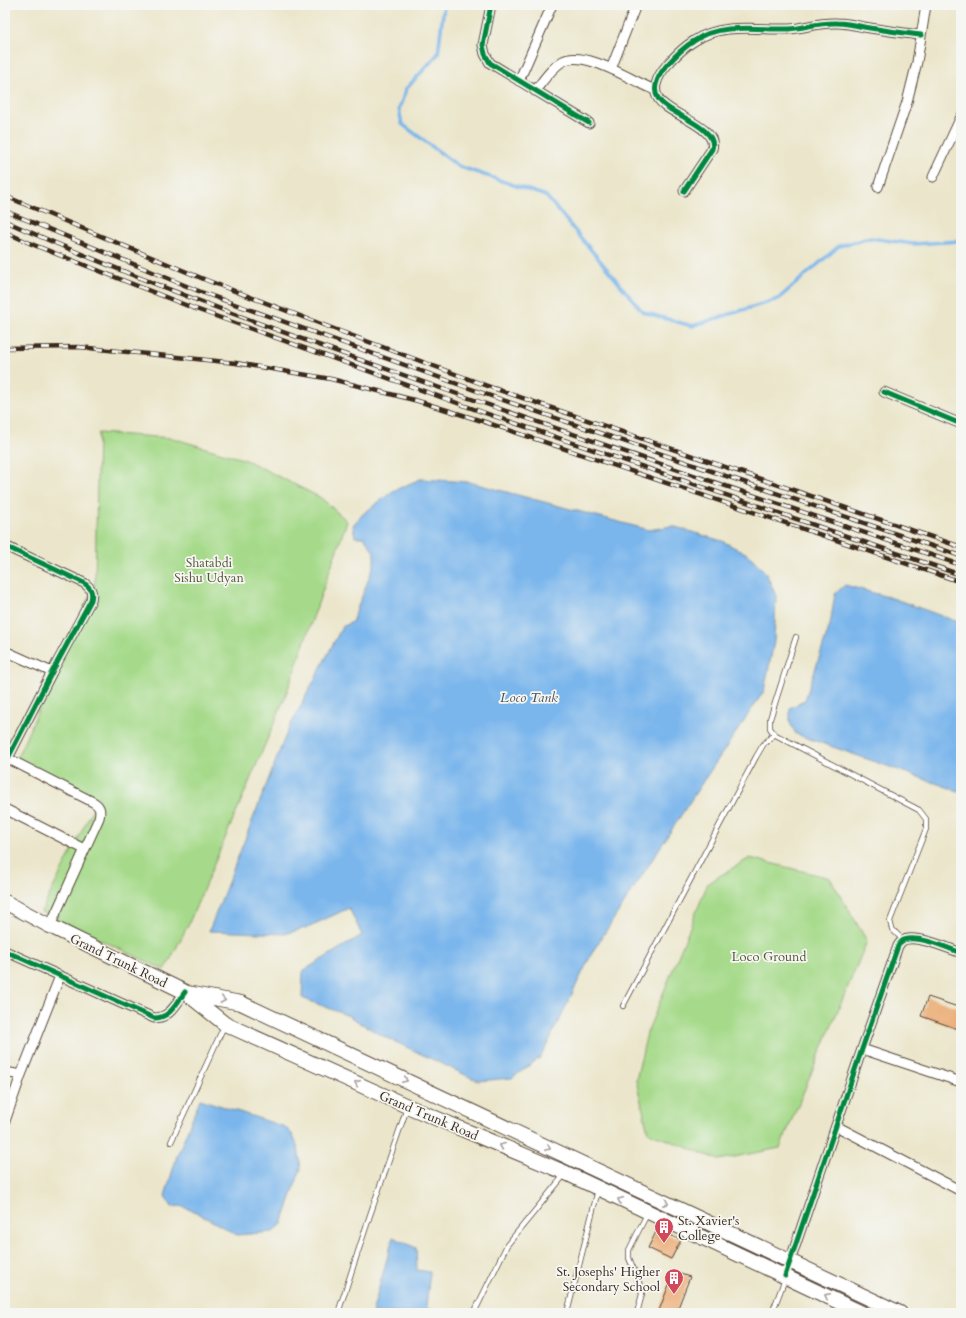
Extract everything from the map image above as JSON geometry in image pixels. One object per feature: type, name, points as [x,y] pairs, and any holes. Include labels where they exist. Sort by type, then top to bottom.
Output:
[{"type":"main road","name":"Grand Trunk Road","points":[[5,902],[50,926],[185,992],[225,1024],[407,1106],[566,1173],[862,1313]]},
{"type":"main road","points":[[185,992],[241,1003],[900,1313]]},
{"type":"street","points":[[491,5],[483,45],[484,54],[490,63],[589,123]]},
{"type":"street","points":[[519,81],[552,5]]},
{"type":"street","points":[[611,69],[636,5]]},
{"type":"street","points":[[878,187],[907,102],[922,35],[926,5]]},
{"type":"street","points":[[684,191],[712,149],[712,140],[701,128],[665,106],[658,98],[655,90],[657,80],[664,69],[680,51],[695,40],[714,32],[737,29],[791,29],[817,23],[837,23],[922,35]]},
{"type":"street","points":[[535,91],[554,68],[564,61],[573,59],[589,60],[655,90]]},
{"type":"street","points":[[933,177],[961,117]]},
{"type":"street","points":[[884,392],[961,424]]},
{"type":"street","points":[[5,546],[84,583],[89,587],[92,594],[91,600],[6,757],[99,806],[99,818],[50,926]]},
{"type":"street","points":[[5,651],[52,672]]},
{"type":"street","points":[[5,809],[84,849]]},
{"type":"street","points":[[785,1276],[898,946],[903,940],[923,940],[961,952]]},
{"type":"street","points":[[5,951],[154,1018],[161,1018],[168,1015],[185,992]]},
{"type":"street","points":[[5,1121],[21,1075],[60,976]]},
{"type":"street","points":[[862,1049],[961,1082]]},
{"type":"street","points":[[5,1072],[21,1075]]},
{"type":"street","points":[[836,1126],[961,1191]]},
{"type":"lane","points":[[796,637],[770,719],[770,728],[774,734],[919,810],[926,819],[926,828],[890,921],[892,929],[903,940]]},
{"type":"lane","points":[[623,1006],[756,757],[763,745],[774,734]]},
{"type":"lane","points":[[171,1142],[225,1024]]},
{"type":"lane","points":[[338,1313],[407,1106]]},
{"type":"lane","points":[[474,1313],[507,1245],[566,1173]]},
{"type":"lane","points":[[567,1313],[598,1189]]},
{"type":"lane","points":[[637,1313],[642,1294],[629,1258],[629,1250],[648,1213]]},
{"type":"lane","points":[[772,1313],[785,1276]]},
{"type":"green space","name":"Shatabdi Sishu Udyan","points":[[98,433],[172,438],[246,460],[321,498],[347,521],[284,700],[189,923],[165,970],[41,912],[98,799],[16,760],[95,583]]},
{"type":"green space","name":"Loco Ground","points":[[750,858],[830,878],[867,941],[780,1148],[719,1160],[648,1132],[636,1080],[647,1033],[708,883]]},
{"type":"water","name":"Loco Tank","points":[[420,479],[469,482],[649,530],[672,526],[722,541],[749,555],[766,573],[776,596],[774,642],[764,691],[700,786],[593,951],[541,1057],[512,1078],[478,1081],[379,1034],[349,1016],[302,998],[303,971],[362,935],[349,908],[308,927],[285,934],[209,931],[287,732],[342,627],[352,622],[374,565],[374,552],[364,537],[355,537],[353,525],[363,514],[393,491]]},
{"type":"water","points":[[845,585],[895,599],[961,623],[961,792],[796,734],[790,723],[790,708],[805,700],[830,625],[835,594]]},
{"type":"water","points":[[200,1099],[285,1127],[292,1134],[298,1147],[301,1168],[282,1224],[273,1232],[237,1235],[196,1212],[180,1206],[172,1207],[165,1196],[177,1156]]},
{"type":"water","points":[[393,1237],[416,1248],[417,1270],[430,1272],[426,1307],[436,1313],[372,1313]]},
{"type":"building","points":[[928,997],[961,1008],[961,1030],[921,1016]]},
{"type":"building","name":"St. Xavier's College","points":[[657,1230],[681,1240],[671,1259],[648,1248]]},
{"type":"building","name":"St. Josephs' Higher Secondary School","points":[[674,1272],[690,1277],[676,1313],[658,1313]]},
{"type":"waterway","points":[[444,5],[438,54],[406,89],[399,109],[402,124],[458,166],[546,196],[643,312],[692,326],[778,299],[839,246],[870,238],[913,244],[961,241]]},
{"type":"railway","points":[[5,196],[206,280],[493,388],[961,547]]},
{"type":"railway","points":[[5,211],[201,292],[491,396],[961,556]]},
{"type":"railway","points":[[5,221],[150,282],[297,337],[607,446],[961,565]]},
{"type":"railway","points":[[5,232],[193,308],[485,413],[961,575]]},
{"type":"railway","points":[[5,348],[79,347],[236,363],[331,379],[418,401],[482,421],[961,582]]},
{"type":"cycle path","points":[[491,5],[483,45],[485,54],[490,63],[589,123]]},
{"type":"cycle path","points":[[684,191],[712,149],[712,141],[708,134],[700,127],[663,104],[658,98],[655,89],[657,80],[664,68],[690,43],[705,35],[728,29],[789,29],[830,23],[840,23],[921,35]]},
{"type":"cycle path","points":[[884,392],[961,424]]},
{"type":"cycle path","points":[[5,546],[84,583],[92,592],[91,600],[8,758]]},
{"type":"cycle path","points":[[785,1276],[898,946],[902,941],[914,939],[931,942],[961,953]]},
{"type":"cycle path","points":[[5,951],[154,1018],[164,1016],[172,1010],[185,992]]},
{"type":"place","name":"St. Xavier's College","points":[[664,1244]]},
{"type":"place","name":"St. Josephs' Higher Secondary School","points":[[674,1295]]}]
